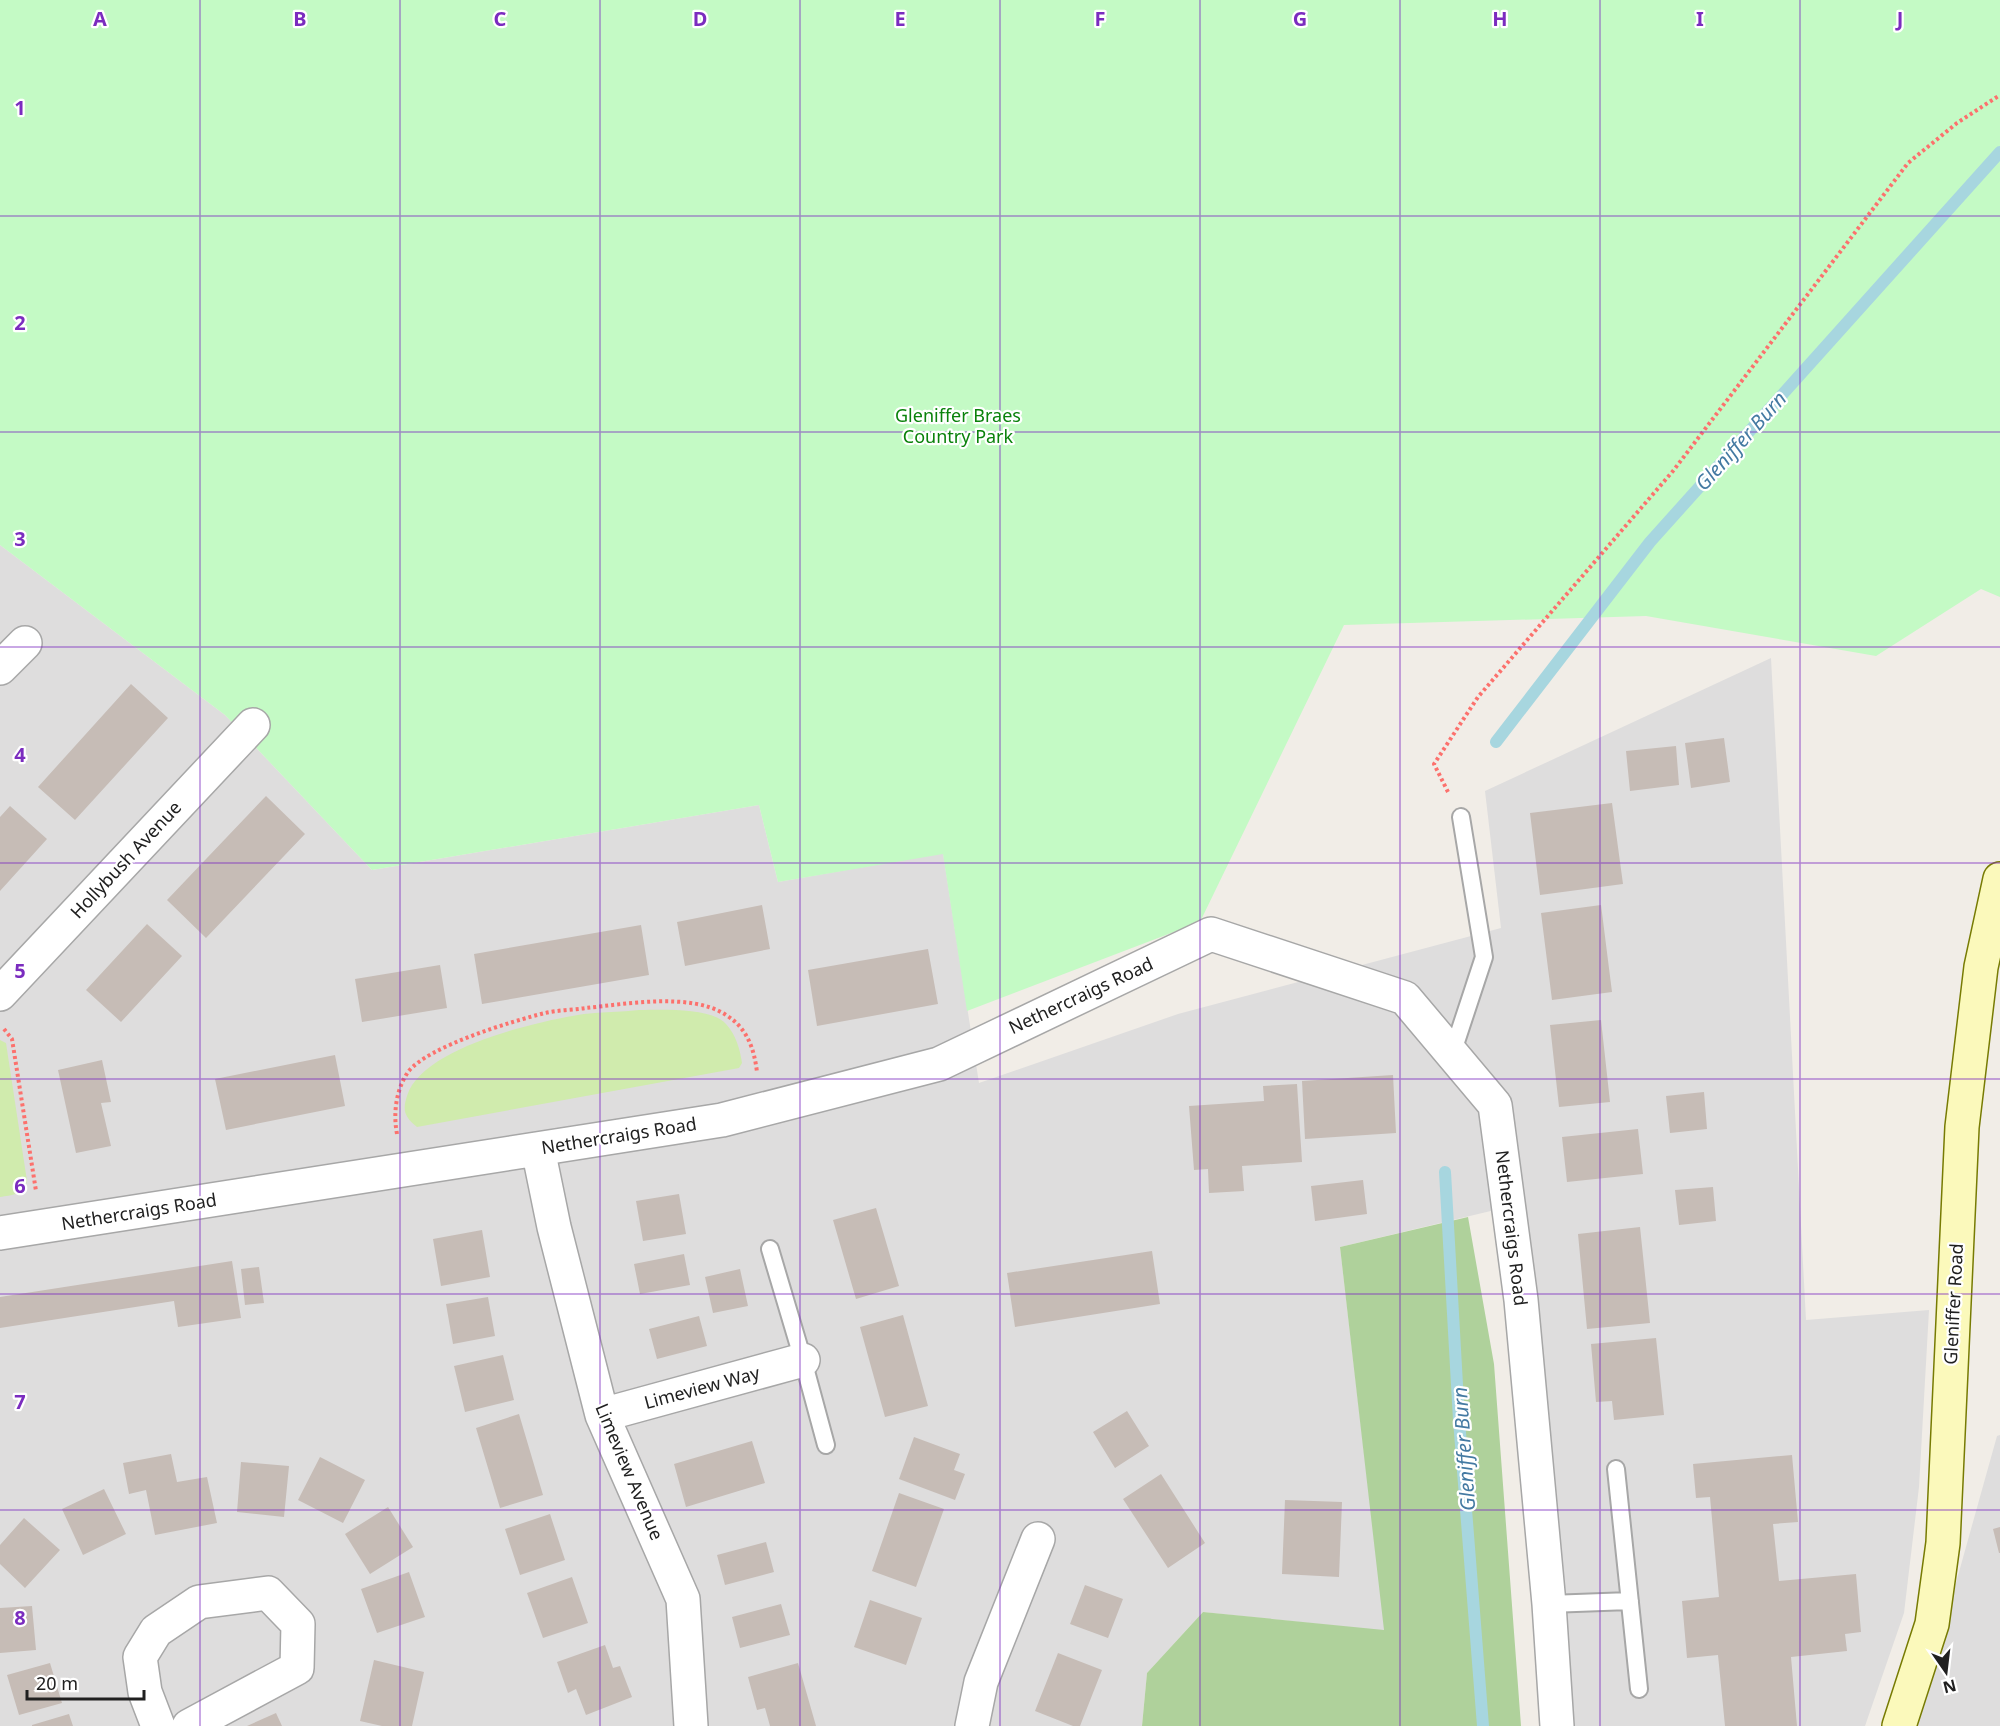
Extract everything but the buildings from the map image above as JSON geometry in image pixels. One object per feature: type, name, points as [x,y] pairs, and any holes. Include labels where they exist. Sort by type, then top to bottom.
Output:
[{"type":"main road","name":"Gleniffer Road","points":[[1899,1726],[1932,1624],[1943,1543],[1962,1127],[1981,967],[2000,879]]},
{"type":"street","points":[[0,668],[25,643]]},
{"type":"street","name":"Hollybush Avenue","points":[[0,994],[253,725]]},
{"type":"street","name":"Nethercraigs Road","points":[[0,1233],[722,1120],[764,1110],[939,1064],[1210,934],[1405,998],[1495,1105],[1521,1300],[1549,1604],[1557,1726]]},
{"type":"street","name":"Limeview Avenue","points":[[538,1149],[554,1227],[602,1415],[683,1599],[690,1726]]},
{"type":"street","name":"Limeview Way","points":[[602,1415],[803,1360]]},
{"type":"street","points":[[972,1726],[981,1682],[1038,1539]]},
{"type":"street","points":[[158,1726],[145,1692],[140,1657],[156,1631],[199,1602],[268,1593],[298,1624],[297,1668],[189,1726]]},
{"type":"lane","points":[[1452,1054],[1484,957],[1461,817]]},
{"type":"lane","points":[[770,1249],[826,1445]]},
{"type":"lane","points":[[1616,1469],[1639,1689]]},
{"type":"lane","points":[[1549,1604],[1630,1601]]},
{"type":"path","points":[[1461,817],[1434,764],[1478,697],[1673,471],[1908,163],[1957,123],[2000,95]]},
{"type":"path","points":[[402,1170],[395,1121],[397,1095],[409,1072],[428,1055],[472,1036],[547,1012],[671,1002],[700,1005],[725,1014],[744,1030],[754,1054],[764,1110]]},
{"type":"path","points":[[0,1024],[12,1039],[41,1227]]},
{"type":"shaded area","points":[[0,545],[225,715],[372,870],[759,805],[778,882],[943,853],[979,1083],[1178,1014],[1501,928],[1485,791],[1771,658],[1806,1320],[1929,1310],[1919,1487],[1904,1613],[1865,1726],[1574,1726],[1520,1204],[1340,1247],[1385,1631],[1203,1612],[1147,1673],[1142,1726],[0,1726]]},
{"type":"shaded area","points":[[2000,1435],[2000,1726],[1916,1726],[1997,1436]]},
{"type":"green space","name":"Gleniffer Braes Country Park","points":[[0,0],[2000,0],[2000,597],[1981,589],[1876,656],[1646,616],[1344,625],[1200,922],[967,1011],[943,854],[778,882],[759,805],[372,870],[225,715],[0,545]]},
{"type":"green space","points":[[639,1010],[698,1012],[719,1019],[726,1024],[735,1037],[742,1063],[739,1068],[417,1127],[406,1113],[407,1096],[417,1079],[435,1064],[458,1050],[484,1039],[539,1023],[584,1014]]},
{"type":"green space","points":[[0,1040],[6,1043],[27,1181],[20,1192],[0,1197]]},
{"type":"green space","points":[[1468,1217],[1494,1364],[1521,1726],[1142,1726],[1147,1673],[1203,1612],[1384,1630],[1340,1247]]},
{"type":"waterway","name":"Gleniffer Burn","points":[[1496,742],[1650,542],[2000,152]]},
{"type":"waterway","name":"Gleniffer Burn","points":[[1445,1172],[1459,1420],[1483,1726]]}]
